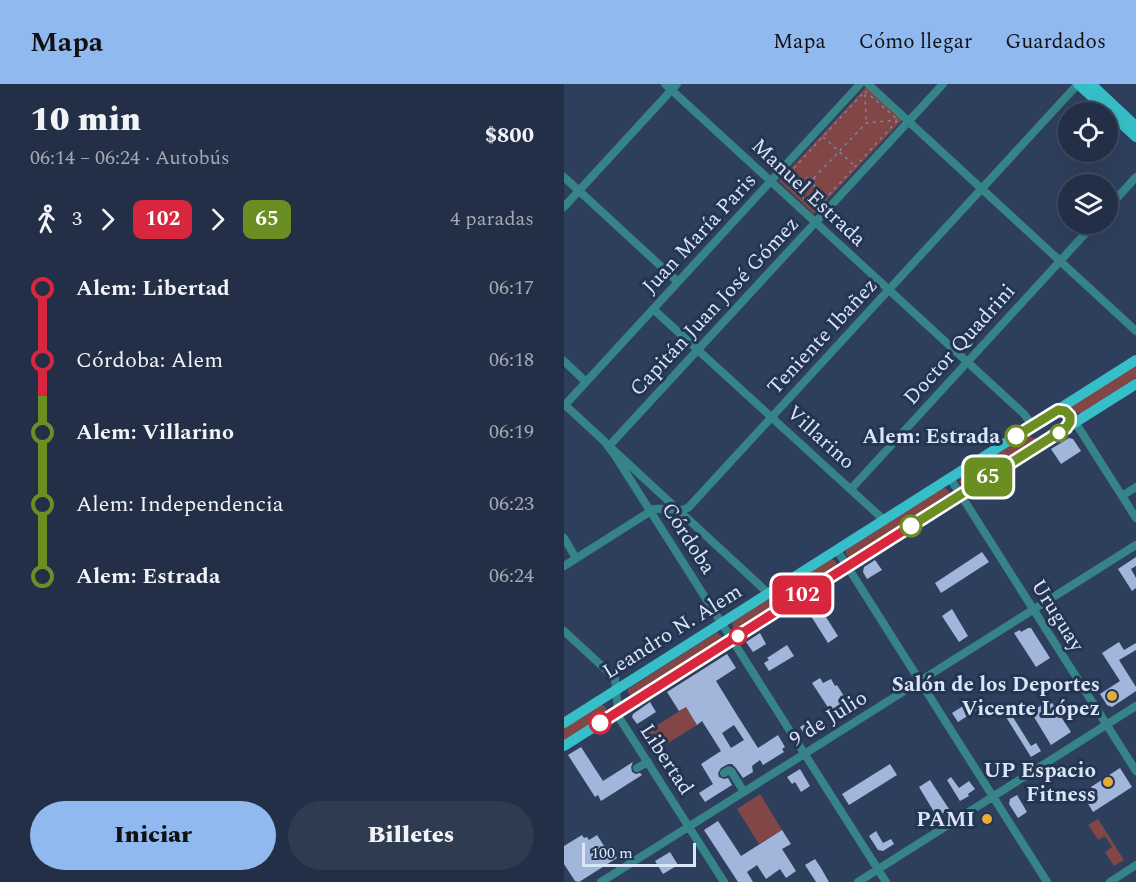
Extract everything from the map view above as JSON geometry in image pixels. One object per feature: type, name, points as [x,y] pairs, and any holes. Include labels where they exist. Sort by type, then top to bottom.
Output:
[{"type":"main road","points":[[1078,84],[1136,137]]},
{"type":"main road","points":[[1090,84],[1136,126]]},
{"type":"main road","name":"Leandro N. Alem","points":[[564,723],[1136,360]]},
{"type":"main road","name":"Leandro N. Alem","points":[[564,746],[1136,384]]},
{"type":"main road","points":[[1055,411],[1063,410],[1069,415],[1071,425]]},
{"type":"main road","points":[[1032,426],[1038,434],[1053,436]]},
{"type":"street","name":"Capitán Juan José Gómez","points":[[609,446],[943,84]]},
{"type":"street","name":"Teniente Ibañez","points":[[678,510],[683,511],[689,507],[1078,84]]},
{"type":"street","points":[[564,207],[671,86]]},
{"type":"street","name":"Manuel Estrada","points":[[671,86],[1024,414],[1032,426]]},
{"type":"street","points":[[865,86],[909,121],[1136,331]]},
{"type":"street","name":"Juan María Paris","points":[[565,406],[771,181],[865,86]]},
{"type":"street","points":[[564,177],[678,282]]},
{"type":"street","points":[[1118,197],[1136,177]]},
{"type":"street","name":"Doctor Quadrini","points":[[851,489],[1085,234]]},
{"type":"street","name":"Villarino","points":[[653,309],[884,520]]},
{"type":"street","points":[[564,361],[586,382]]},
{"type":"street","name":"Córdoba","points":[[565,406],[609,446],[886,882]]},
{"type":"street","points":[[1071,425],[1136,518]]},
{"type":"street","points":[[609,446],[768,593]]},
{"type":"street","name":"Uruguay","points":[[950,478],[1136,771]]},
{"type":"street","points":[[1122,496],[1136,487]]},
{"type":"street","points":[[564,566],[651,511],[658,508],[678,510]]},
{"type":"street","points":[[564,538],[576,558]]},
{"type":"street","name":"9 de Julio","points":[[601,882],[1136,545]]},
{"type":"street","points":[[837,550],[1047,882]]},
{"type":"street","points":[[564,631],[614,677],[617,689]]},
{"type":"street","name":"Libertad","points":[[617,689],[618,712],[621,720],[724,882]]},
{"type":"street","points":[[858,882],[1136,706]]},
{"type":"street","points":[[637,768],[648,762]]},
{"type":"street","points":[[724,773],[731,771],[744,792]]},
{"type":"street","points":[[1110,882],[1136,866]]},
{"type":"path","points":[[865,86],[898,120]]},
{"type":"path","points":[[865,86],[866,123]]},
{"type":"path","points":[[783,180],[823,137],[865,86]]},
{"type":"path","points":[[783,180],[814,178],[866,123],[898,120]]},
{"type":"path","points":[[816,209],[898,120]]},
{"type":"path","points":[[823,137],[855,166]]},
{"type":"path","points":[[814,178],[816,209]]},
{"type":"path","points":[[783,180],[816,209]]},
{"type":"shaded area","points":[[866,87],[902,120],[814,214],[779,181]]},
{"type":"shaded area","points":[[1136,364],[1136,378],[1081,413],[1068,408]]},
{"type":"shaded area","points":[[1028,435],[1040,439],[968,485],[960,483],[959,478]]},
{"type":"shaded area","points":[[942,488],[949,491],[949,497],[852,558],[847,556],[846,550]]},
{"type":"shaded area","points":[[831,559],[837,563],[834,570],[741,629],[737,630],[733,627],[732,622]]},
{"type":"shaded area","points":[[717,632],[722,637],[720,643],[635,696],[628,693],[628,689]]},
{"type":"shaded area","points":[[602,704],[606,708],[606,714],[564,741],[564,726]]},
{"type":"shaded area","points":[[686,707],[697,725],[654,752],[643,734]]},
{"type":"shaded area","points":[[760,794],[782,830],[759,844],[737,809]]},
{"type":"shaded area","points":[[1098,819],[1124,860],[1114,866],[1105,852],[1112,847],[1105,836],[1098,840],[1088,825]]},
{"type":"building","points":[[1069,438],[1073,439],[1081,451],[1061,464],[1051,449]]},
{"type":"building","points":[[982,552],[989,562],[941,593],[935,583]]},
{"type":"building","points":[[1136,557],[1136,566],[1131,569],[1136,578],[1136,588],[1132,591],[1118,569]]},
{"type":"building","points":[[875,560],[882,570],[867,579],[863,572],[864,567]]},
{"type":"building","points":[[814,598],[838,636],[828,643],[804,605]]},
{"type":"building","points":[[952,609],[968,636],[959,642],[942,616]]},
{"type":"building","points":[[1031,628],[1050,658],[1036,667],[1014,633]]},
{"type":"building","points":[[760,633],[766,644],[753,652],[746,642]]},
{"type":"building","points":[[1119,642],[1124,650],[1136,643],[1136,650],[1119,660],[1136,687],[1136,691],[1112,707],[1107,705],[1100,694],[1120,681],[1102,653]]},
{"type":"building","points":[[787,645],[794,656],[769,671],[764,663],[769,660],[767,658]]},
{"type":"building","points":[[727,654],[736,668],[716,681],[758,748],[778,735],[785,747],[782,749],[784,752],[763,765],[760,760],[752,766],[753,772],[743,778],[732,764],[721,768],[718,773],[719,777],[728,778],[732,785],[705,802],[699,793],[713,784],[701,764],[721,751],[702,721],[697,725],[686,707],[679,711],[667,692]],"holes":[[[734,725],[744,740],[731,748],[722,733]]]},
{"type":"building","points":[[820,678],[823,683],[831,679],[852,709],[844,714],[842,710],[833,715],[812,683]]},
{"type":"building","points":[[1050,700],[1071,732],[1051,745],[1031,712]]},
{"type":"building","points":[[971,701],[977,710],[958,722],[952,713]]},
{"type":"building","points":[[650,702],[656,712],[637,724],[632,717],[633,714]]},
{"type":"building","points":[[1006,706],[1031,746],[1036,743],[1041,751],[1031,757],[1001,709]]},
{"type":"building","points":[[819,719],[824,727],[809,736],[805,735],[800,727]]},
{"type":"building","points":[[581,747],[603,781],[633,762],[632,772],[642,775],[601,801],[598,795],[595,797],[568,755]]},
{"type":"building","points":[[890,764],[897,775],[849,805],[842,794]]},
{"type":"building","points":[[1120,768],[1132,787],[1093,812],[1087,802],[1097,796],[1091,787]]},
{"type":"building","points":[[800,769],[810,786],[801,792],[795,782],[792,784],[787,777]]},
{"type":"building","points":[[951,777],[959,788],[969,781],[975,789],[960,801],[947,780]]},
{"type":"building","points":[[930,780],[949,809],[937,817],[919,787]]},
{"type":"building","points":[[1017,795],[1027,812],[1018,818],[1009,804],[1010,799]]},
{"type":"building","points":[[718,821],[741,856],[782,830],[791,844],[782,849],[796,871],[786,878],[780,869],[766,879],[757,865],[747,872],[753,882],[738,882],[704,830]]},
{"type":"building","points":[[876,831],[883,843],[891,839],[894,844],[883,851],[878,850],[869,836]]},
{"type":"building","points":[[582,835],[589,840],[597,835],[606,849],[610,846],[617,858],[579,882],[575,881],[564,864],[564,846]]},
{"type":"building","points":[[670,852],[678,865],[663,874],[655,861]]},
{"type":"building","points":[[815,859],[829,882],[816,882],[805,865]]},
{"type":"bus line","name":"65","points":[[911,526],[1066,428],[1070,422],[1070,416],[1065,411],[1058,410],[1016,436]]},
{"type":"bus line","name":"102","points":[[600,723],[911,526]]},
{"type":"place","name":"Alem: Estrada","points":[[1016,436]]},
{"type":"place","name":"Salón de los Deportes Vicente López","points":[[1112,696]]},
{"type":"place","name":"UP Espacio Fitness","points":[[1108,782]]},
{"type":"place","name":"PAMI","points":[[987,819]]}]
